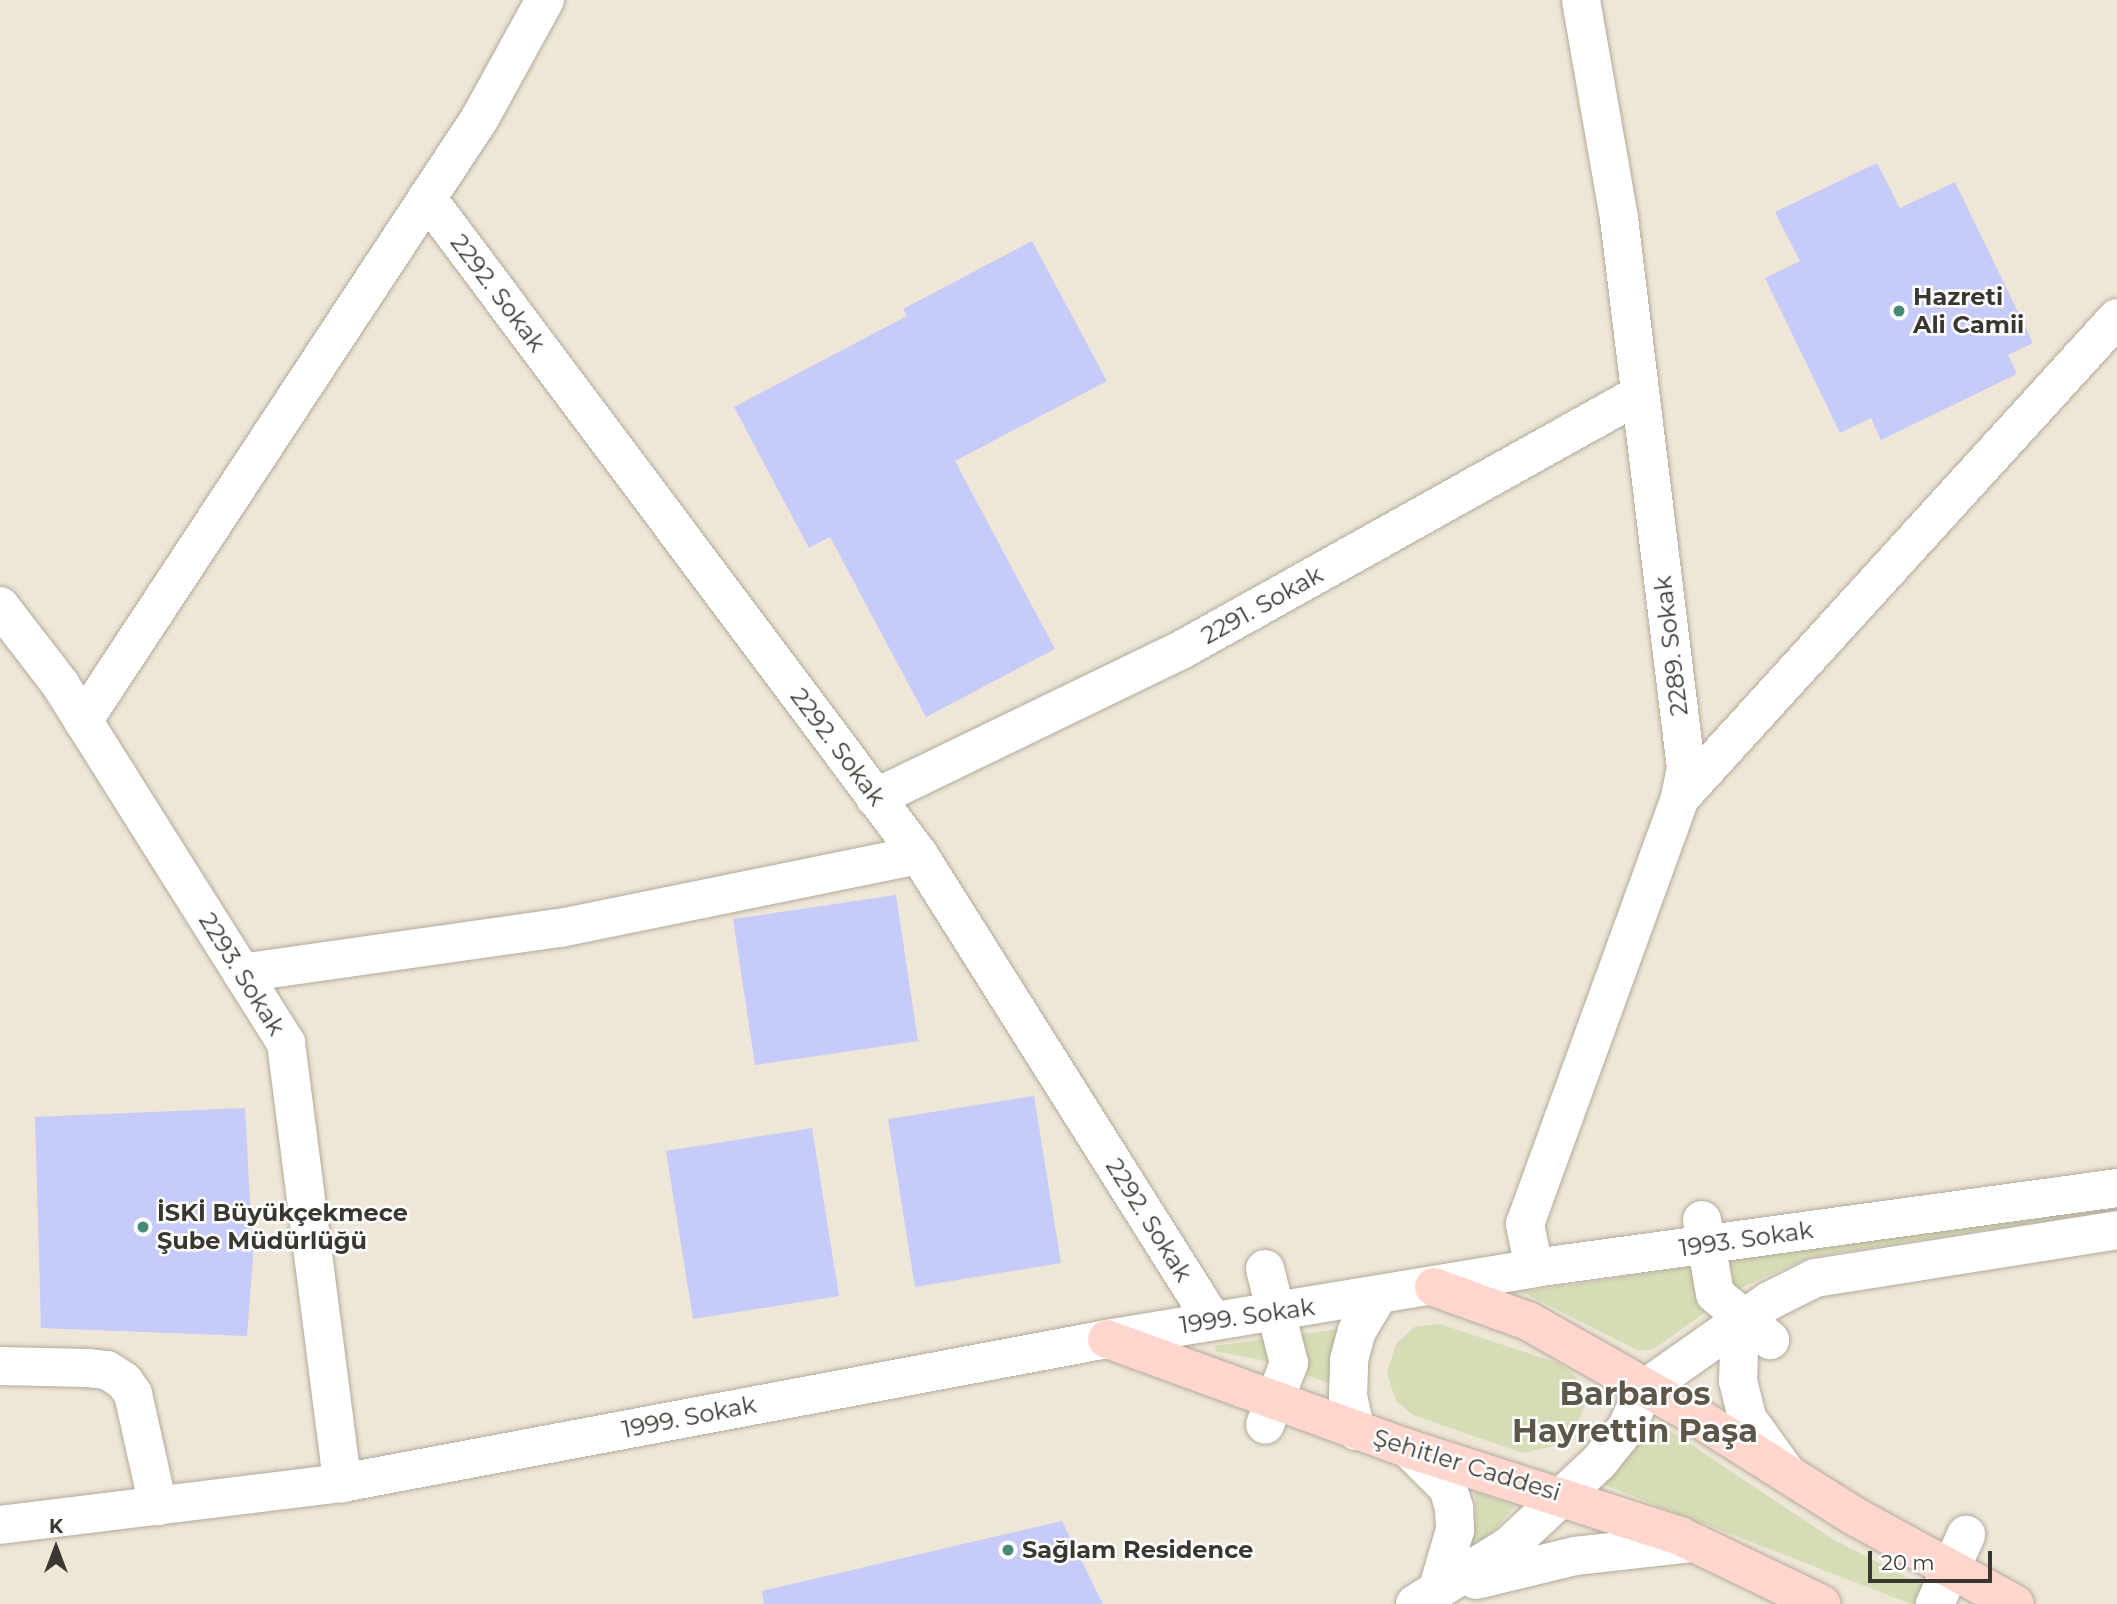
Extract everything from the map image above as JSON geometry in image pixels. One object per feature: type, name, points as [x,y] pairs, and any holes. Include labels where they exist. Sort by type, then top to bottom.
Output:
[{"type":"main road","points":[[1434,1287],[1528,1321],[2015,1604]]},
{"type":"main road","name":"Şehitler Caddesi","points":[[1107,1339],[1269,1413],[1356,1431],[1564,1495],[1693,1543],[1821,1604]]},
{"type":"street","points":[[83,721],[480,118],[545,0]]},
{"type":"street","name":"2289. Sokak","points":[[1534,1268],[1525,1224],[1680,798],[1686,768],[1619,218],[1581,0]]},
{"type":"street","name":"2292. Sokak","points":[[427,198],[919,855],[1212,1320]]},
{"type":"street","points":[[1680,798],[2117,318]]},
{"type":"street","name":"2291. Sokak","points":[[875,798],[1183,649],[1640,394]]},
{"type":"street","name":"2293. Sokak","points":[[0,606],[83,721],[286,1042],[342,1483]]},
{"type":"street","points":[[242,973],[560,928],[919,855]]},
{"type":"street","name":"1993. Sokak","points":[[1377,1298],[1704,1232],[2117,1188]]},
{"type":"street","name":"1993. Sokak","points":[[1644,1389],[1752,1327],[1815,1279],[2117,1230]]},
{"type":"street","points":[[1704,1232],[1715,1294],[1752,1327],[1738,1381],[1747,1418],[1788,1473]]},
{"type":"street","points":[[1265,1269],[1289,1363],[1269,1413]]},
{"type":"street","points":[[1356,1431],[1348,1396],[1349,1360],[1357,1331],[1377,1298]]},
{"type":"street","name":"1999. Sokak","points":[[0,1525],[342,1483],[1212,1320],[1377,1298]]},
{"type":"street","points":[[0,1366],[107,1370],[124,1381],[133,1394],[158,1506]]},
{"type":"street","points":[[1426,1597],[1469,1564],[1510,1546],[1564,1495],[1627,1427],[1644,1389]]},
{"type":"street","points":[[1409,1449],[1448,1488],[1469,1564]]},
{"type":"street","points":[[1935,1604],[1966,1535]]},
{"type":"street","points":[[1469,1564],[1693,1543]]},
{"type":"green space","points":[[2117,1203],[2117,1210],[1810,1257],[1736,1290],[1654,1349],[1639,1351],[1522,1292]]},
{"type":"green space","points":[[1440,1324],[1561,1364],[1577,1378],[1585,1405],[1570,1442],[1523,1453],[1413,1415],[1396,1401],[1387,1373],[1396,1344],[1414,1327]]},
{"type":"green space","points":[[1339,1329],[1329,1383],[1270,1362],[1215,1351],[1216,1346]]},
{"type":"green space","points":[[1654,1420],[1834,1540],[1959,1604],[1911,1604],[1602,1484]]},
{"type":"green space","points":[[1475,1492],[1515,1506],[1480,1547],[1463,1552],[1476,1521]]},
{"type":"building","name":"Hazreti Ali Camii","points":[[1877,163],[1900,208],[1955,182],[2033,343],[2008,355],[2017,374],[1881,440],[1871,418],[1840,433],[1765,278],[1800,261],[1775,212]]},
{"type":"building","points":[[1032,241],[1107,381],[955,461],[1055,649],[926,717],[830,537],[809,548],[734,407],[907,316],[903,309]]},
{"type":"building","points":[[896,895],[918,1041],[755,1065],[733,919]]},
{"type":"building","points":[[1034,1096],[1061,1263],[915,1287],[888,1119]]},
{"type":"building","name":"İSKİ Büyükçekmece Şube Müdürlüğü","points":[[245,1108],[253,1257],[247,1336],[41,1328],[35,1117]]},
{"type":"building","points":[[812,1128],[839,1296],[693,1319],[666,1151]]},
{"type":"building","name":"Sağlam Residence","points":[[1062,1521],[1103,1604],[764,1604],[762,1591]]},
{"type":"place","name":"Hazreti Ali Camii","points":[[1899,311]]},
{"type":"place","name":"İSKİ Büyükçekmece Şube Müdürlüğü","points":[[143,1227]]},
{"type":"place","name":"Sağlam Residence","points":[[1008,1550]]},
{"type":"district","name":"Barbaros Hayrettin Paşa","points":[[1635,1414]]}]
